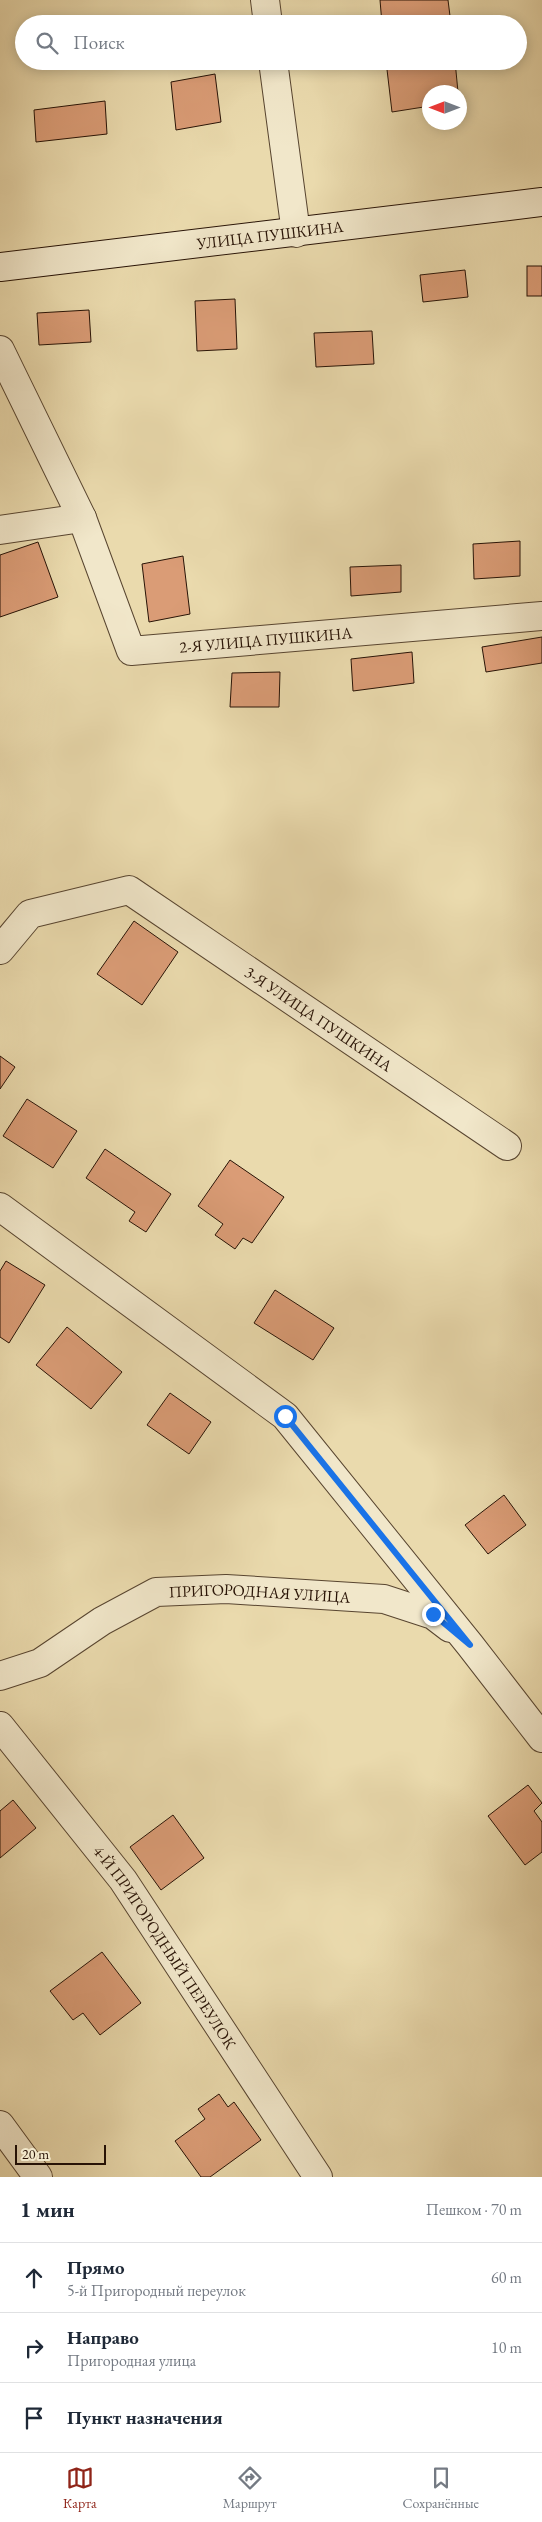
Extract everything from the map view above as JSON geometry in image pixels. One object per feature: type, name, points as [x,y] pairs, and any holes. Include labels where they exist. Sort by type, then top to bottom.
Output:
[{"type":"street","points":[[265,0],[267,15]]},
{"type":"street","points":[[274,70],[296,233]]},
{"type":"street","name":"УЛИЦА ПУШКИНА","points":[[0,266],[296,233],[542,202]]},
{"type":"street","name":"2-Я УЛИЦА ПУШКИНА","points":[[0,350],[82,518],[131,651],[542,616]]},
{"type":"street","points":[[0,530],[82,518]]},
{"type":"street","name":"3-Я УЛИЦА ПУШКИНА","points":[[0,950],[30,914],[129,890],[506,1146]]},
{"type":"street","points":[[0,1207],[285,1416],[470,1645],[542,1738]]},
{"type":"street","name":"ПРИГОРОДНАЯ УЛИЦА","points":[[0,1676],[40,1663],[102,1620],[156,1592],[226,1589],[384,1599],[433,1614],[470,1645]]},
{"type":"street","name":"4-Й ПРИГОРОДНЫЙ ПЕРЕУЛОК","points":[[0,1726],[123,1880],[318,2177]]},
{"type":"street","points":[[0,2125],[38,2177]]},
{"type":"building","points":[[380,0],[448,0],[450,15],[381,15]]},
{"type":"building","points":[[387,70],[456,70],[457,85],[422,85],[422,107],[392,112]]},
{"type":"building","points":[[215,74],[221,122],[176,130],[171,82]]},
{"type":"building","points":[[105,101],[107,134],[36,142],[34,110]]},
{"type":"building","points":[[527,266],[542,266],[542,296],[527,296]]},
{"type":"building","points":[[465,270],[468,297],[423,302],[420,275]]},
{"type":"building","points":[[235,299],[237,349],[197,351],[195,301]]},
{"type":"building","points":[[89,310],[91,342],[39,345],[37,313]]},
{"type":"building","points":[[372,331],[374,364],[316,367],[314,333]]},
{"type":"building","points":[[520,541],[520,576],[474,579],[473,544]]},
{"type":"building","points":[[38,542],[58,597],[0,617],[0,555]]},
{"type":"building","points":[[183,556],[190,614],[149,622],[142,564]]},
{"type":"building","points":[[401,565],[401,592],[351,596],[350,567]]},
{"type":"building","points":[[542,637],[542,663],[486,672],[482,647]]},
{"type":"building","points":[[412,652],[414,683],[353,691],[351,659]]},
{"type":"building","points":[[280,672],[279,707],[230,707],[232,673]]},
{"type":"building","points":[[134,921],[178,952],[142,1005],[97,974]]},
{"type":"building","points":[[0,1056],[15,1067],[0,1089]]},
{"type":"building","points":[[27,1099],[77,1131],[53,1168],[3,1136]]},
{"type":"building","points":[[105,1149],[171,1194],[146,1232],[129,1221],[135,1212],[86,1178]]},
{"type":"building","points":[[230,1160],[284,1197],[252,1243],[243,1238],[235,1249],[215,1235],[223,1224],[198,1206]]},
{"type":"building","points":[[6,1261],[45,1285],[9,1343],[0,1337],[0,1271]]},
{"type":"building","points":[[275,1290],[334,1328],[313,1360],[254,1323]]},
{"type":"building","points":[[67,1327],[122,1372],[91,1409],[36,1365]]},
{"type":"building","points":[[170,1393],[211,1422],[189,1454],[147,1425]]},
{"type":"building","points":[[504,1495],[526,1525],[488,1554],[465,1525]]},
{"type":"building","points":[[528,1785],[542,1803],[534,1811],[542,1822],[542,1852],[525,1865],[488,1816]]},
{"type":"building","points":[[13,1800],[36,1828],[0,1858],[0,1811]]},
{"type":"building","points":[[173,1815],[204,1858],[161,1890],[130,1847]]},
{"type":"building","points":[[102,1952],[141,2003],[100,2035],[83,2013],[73,2020],[50,1991]]},
{"type":"building","points":[[219,2094],[228,2107],[234,2102],[261,2140],[210,2177],[201,2177],[175,2141],[205,2119],[198,2109]]},
{"type":"route","points":[[285,1416],[470,1645],[433,1614]]}]
